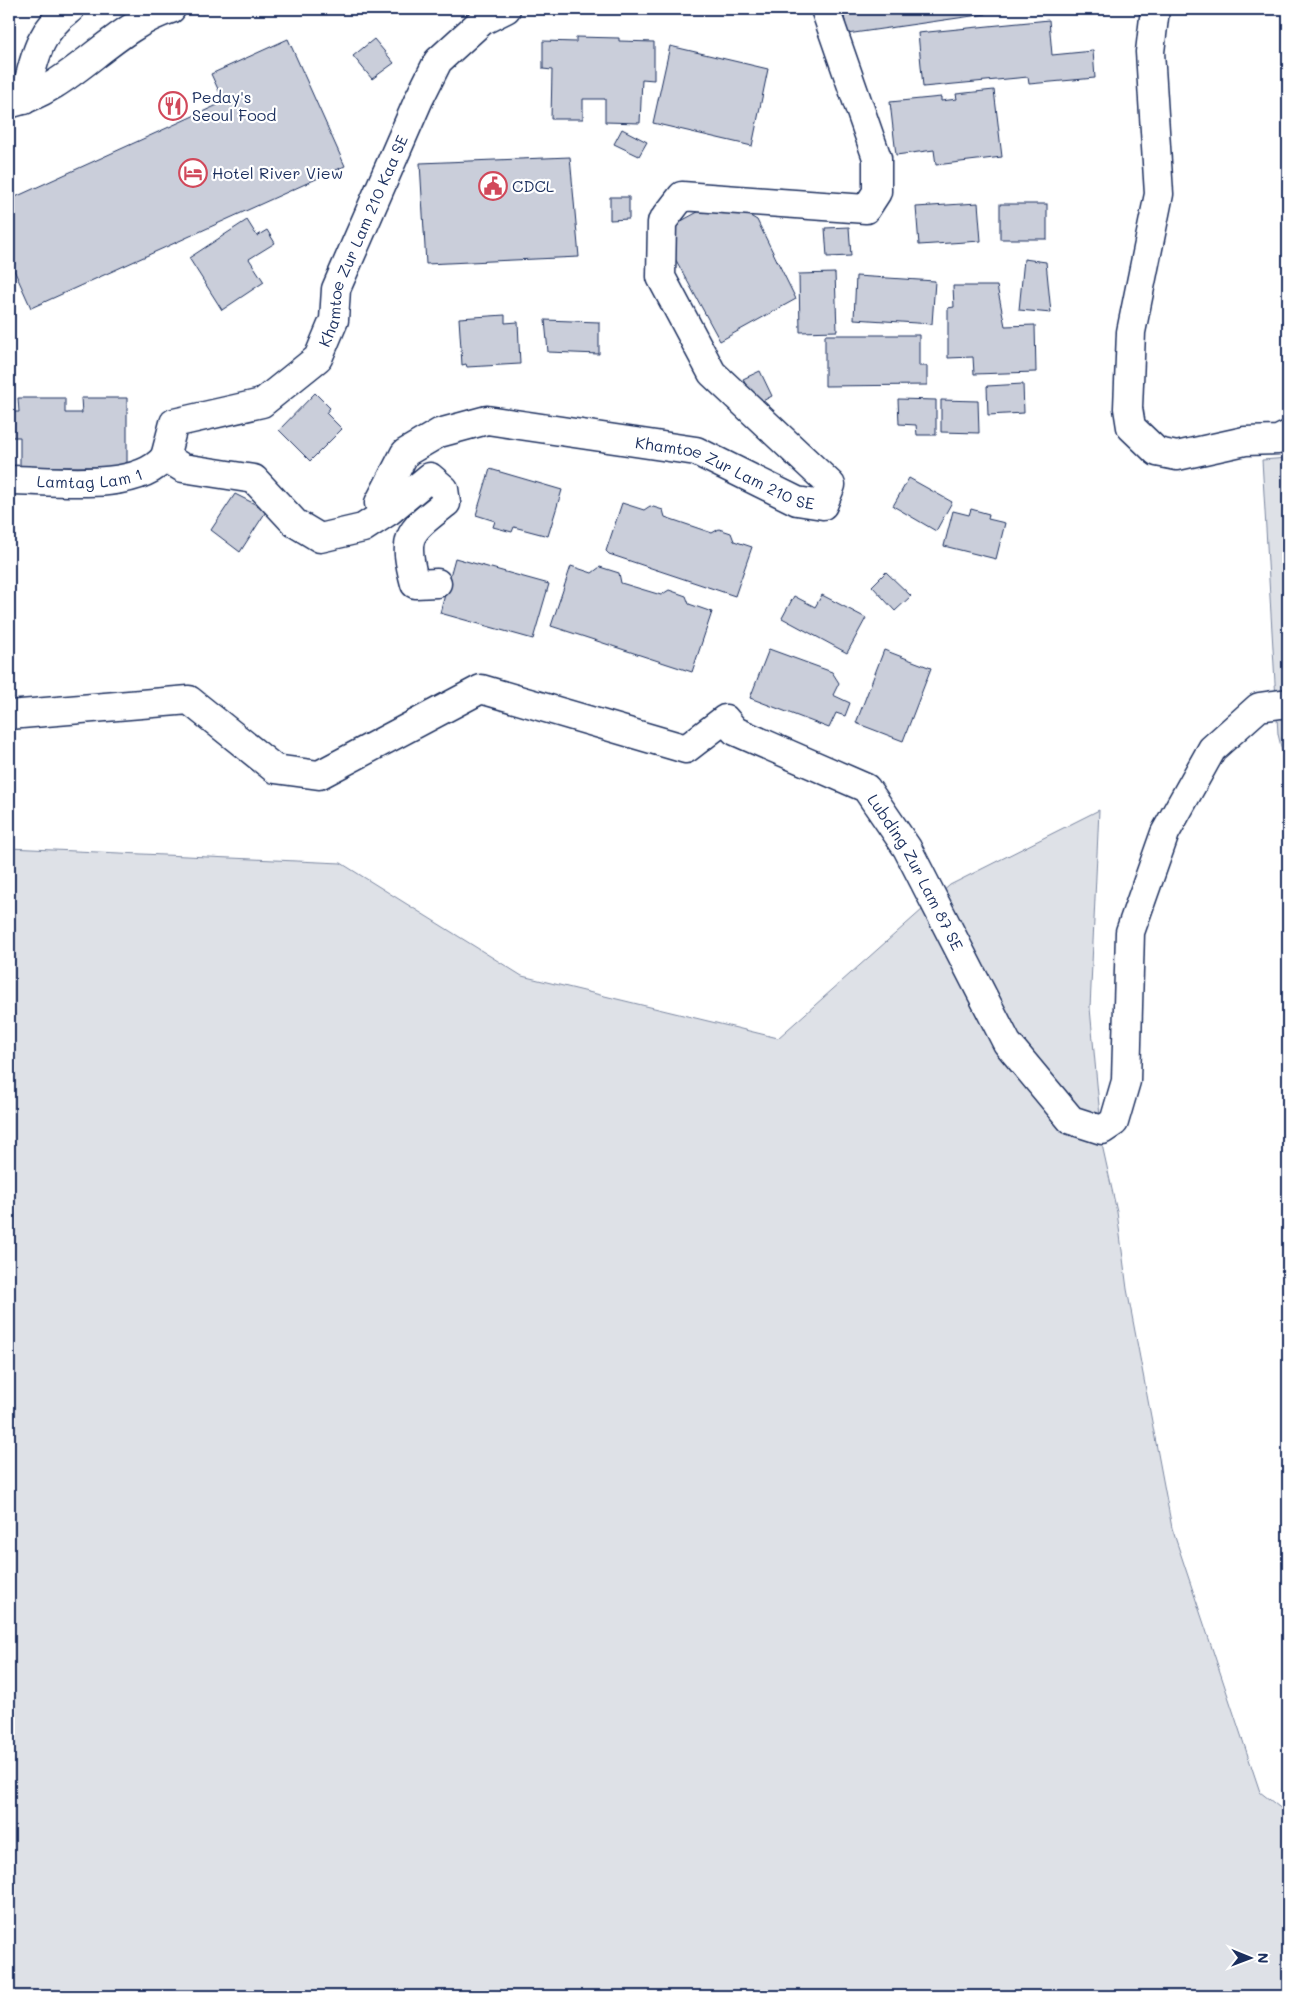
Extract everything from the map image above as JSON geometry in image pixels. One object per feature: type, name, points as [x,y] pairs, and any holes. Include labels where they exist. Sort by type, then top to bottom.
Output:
[{"type":"street","points":[[17,102],[41,38],[60,16],[70,9]]},
{"type":"street","points":[[17,102],[55,86],[150,15],[171,9]]},
{"type":"street","name":"Khamtoe Zur Lam 210 Kaa SE","points":[[165,457],[174,423],[262,403],[318,358],[334,320],[336,289],[419,99],[438,61],[482,21],[506,9]]},
{"type":"street","name":"Khamtoe Zur Lam 210 SE","points":[[390,511],[379,502],[404,453],[439,433],[487,420],[696,451],[797,501],[823,505],[831,485],[712,373],[661,277],[662,222],[682,196],[866,208],[877,192],[877,158],[825,9]]},
{"type":"street","points":[[1155,9],[1150,52],[1159,194],[1132,332],[1128,408],[1131,427],[1157,452],[1177,456],[1245,441],[1278,440],[1288,435]]},
{"type":"street","points":[[165,457],[183,468],[254,479],[295,523],[320,538],[363,528],[390,511],[430,478],[444,489],[446,503],[414,529],[407,554],[415,584],[437,583]]},
{"type":"street","name":"Lamtag Lam 1","points":[[9,480],[100,481],[135,477],[157,467],[165,457]]},
{"type":"street","name":"Lubding Zur Lam 87 SE","points":[[9,714],[189,700],[275,769],[319,775],[481,689],[686,749],[725,719],[734,731],[866,788],[908,848],[1007,1043],[1071,1120],[1102,1130],[1114,1122],[1126,1081],[1130,932],[1165,833],[1212,749],[1259,707],[1288,702]]},
{"type":"shaded area","points":[[1288,458],[1288,776],[1278,734],[1262,460]]},
{"type":"shaded area","points":[[1099,810],[1090,1008],[1103,1149],[1117,1212],[1127,1289],[1172,1528],[1260,1792],[1288,1814],[1288,1996],[9,1996],[9,848],[341,863],[522,976],[778,1038],[950,885]]},
{"type":"building","points":[[843,9],[985,9],[986,14],[847,34]]},
{"type":"building","points":[[1049,20],[1052,55],[1093,51],[1095,78],[1029,84],[1028,77],[923,87],[918,33]]},
{"type":"building","points":[[576,37],[619,38],[619,41],[654,42],[654,80],[642,79],[640,123],[605,122],[605,99],[583,99],[583,119],[551,119],[552,70],[543,69],[543,41],[576,42]]},
{"type":"building","name":"Hotel River View","points":[[288,39],[345,166],[31,308],[9,259],[9,202],[11,199],[224,102],[211,74]]},
{"type":"building","points":[[374,39],[394,63],[372,79],[353,56]]},
{"type":"building","points":[[670,46],[768,69],[752,146],[653,123]]},
{"type":"building","points":[[994,90],[1002,157],[936,165],[934,150],[896,155],[890,102],[941,97],[941,101],[957,99],[956,94]]},
{"type":"building","points":[[622,129],[647,142],[639,156],[614,144]]},
{"type":"building","points":[[570,157],[579,257],[426,264],[420,163]]},
{"type":"building","points":[[610,197],[629,197],[629,219],[610,220]]},
{"type":"building","points":[[978,203],[981,241],[919,245],[916,207]]},
{"type":"building","points":[[1000,204],[1047,204],[1047,239],[1000,239]]},
{"type":"building","points":[[707,207],[735,207],[757,220],[796,299],[720,341],[671,251],[672,226]]},
{"type":"building","points":[[247,220],[257,236],[267,230],[275,243],[249,259],[264,282],[222,310],[189,258]]},
{"type":"building","points":[[849,227],[851,256],[827,257],[825,228]]},
{"type":"building","points":[[1024,259],[1046,262],[1051,313],[1019,310]]},
{"type":"building","points":[[835,273],[837,331],[800,332],[799,274]]},
{"type":"building","points":[[856,276],[935,281],[932,324],[854,319]]},
{"type":"building","points":[[953,286],[997,286],[1005,326],[1035,325],[1036,372],[974,374],[973,357],[948,358],[948,308],[954,307]]},
{"type":"building","points":[[505,315],[505,323],[518,322],[520,364],[467,367],[466,364],[462,365],[459,318]]},
{"type":"building","points":[[545,320],[599,322],[599,354],[548,352]]},
{"type":"building","points":[[825,335],[919,335],[919,366],[927,366],[927,385],[825,386]]},
{"type":"building","points":[[760,371],[772,396],[755,405],[743,379]]},
{"type":"building","points":[[1023,384],[1024,413],[988,415],[987,386]]},
{"type":"building","points":[[315,393],[330,408],[326,413],[342,429],[310,461],[279,430]]},
{"type":"building","points":[[18,398],[65,398],[65,413],[82,413],[81,398],[127,398],[127,467],[20,467],[20,437],[9,437],[9,412],[19,412]]},
{"type":"building","points":[[898,399],[936,400],[936,435],[917,435],[916,425],[899,424]]},
{"type":"building","points":[[941,400],[978,401],[979,433],[941,432]]},
{"type":"building","points":[[490,469],[562,490],[548,536],[514,527],[512,532],[493,527],[495,521],[476,515]]},
{"type":"building","points":[[909,478],[952,502],[936,531],[893,506]]},
{"type":"building","points":[[235,494],[267,510],[240,552],[211,530]]},
{"type":"building","points":[[622,503],[644,510],[650,506],[663,510],[665,517],[712,533],[719,529],[731,533],[734,541],[752,547],[735,596],[609,554],[606,551]]},
{"type":"building","points":[[971,509],[989,514],[988,519],[1005,523],[996,559],[944,546],[953,511],[969,515]]},
{"type":"building","points":[[455,558],[549,584],[533,639],[440,613]]},
{"type":"building","points":[[571,566],[592,573],[600,567],[619,573],[621,583],[661,595],[669,590],[686,596],[689,604],[712,612],[692,672],[551,626]]},
{"type":"building","points":[[886,572],[911,596],[895,611],[872,586]]},
{"type":"building","points":[[822,595],[866,618],[847,653],[782,618],[794,596],[815,607]]},
{"type":"building","points":[[769,649],[832,672],[839,683],[833,695],[850,703],[845,716],[836,713],[829,728],[750,698]]},
{"type":"building","points":[[884,650],[931,668],[903,741],[856,723]]},
{"type":"place","name":"Peday's Seoul Food","points":[[173,106]]},
{"type":"place","name":"Hotel River View","points":[[193,173]]},
{"type":"place","name":"CDCL","points":[[493,186]]}]
